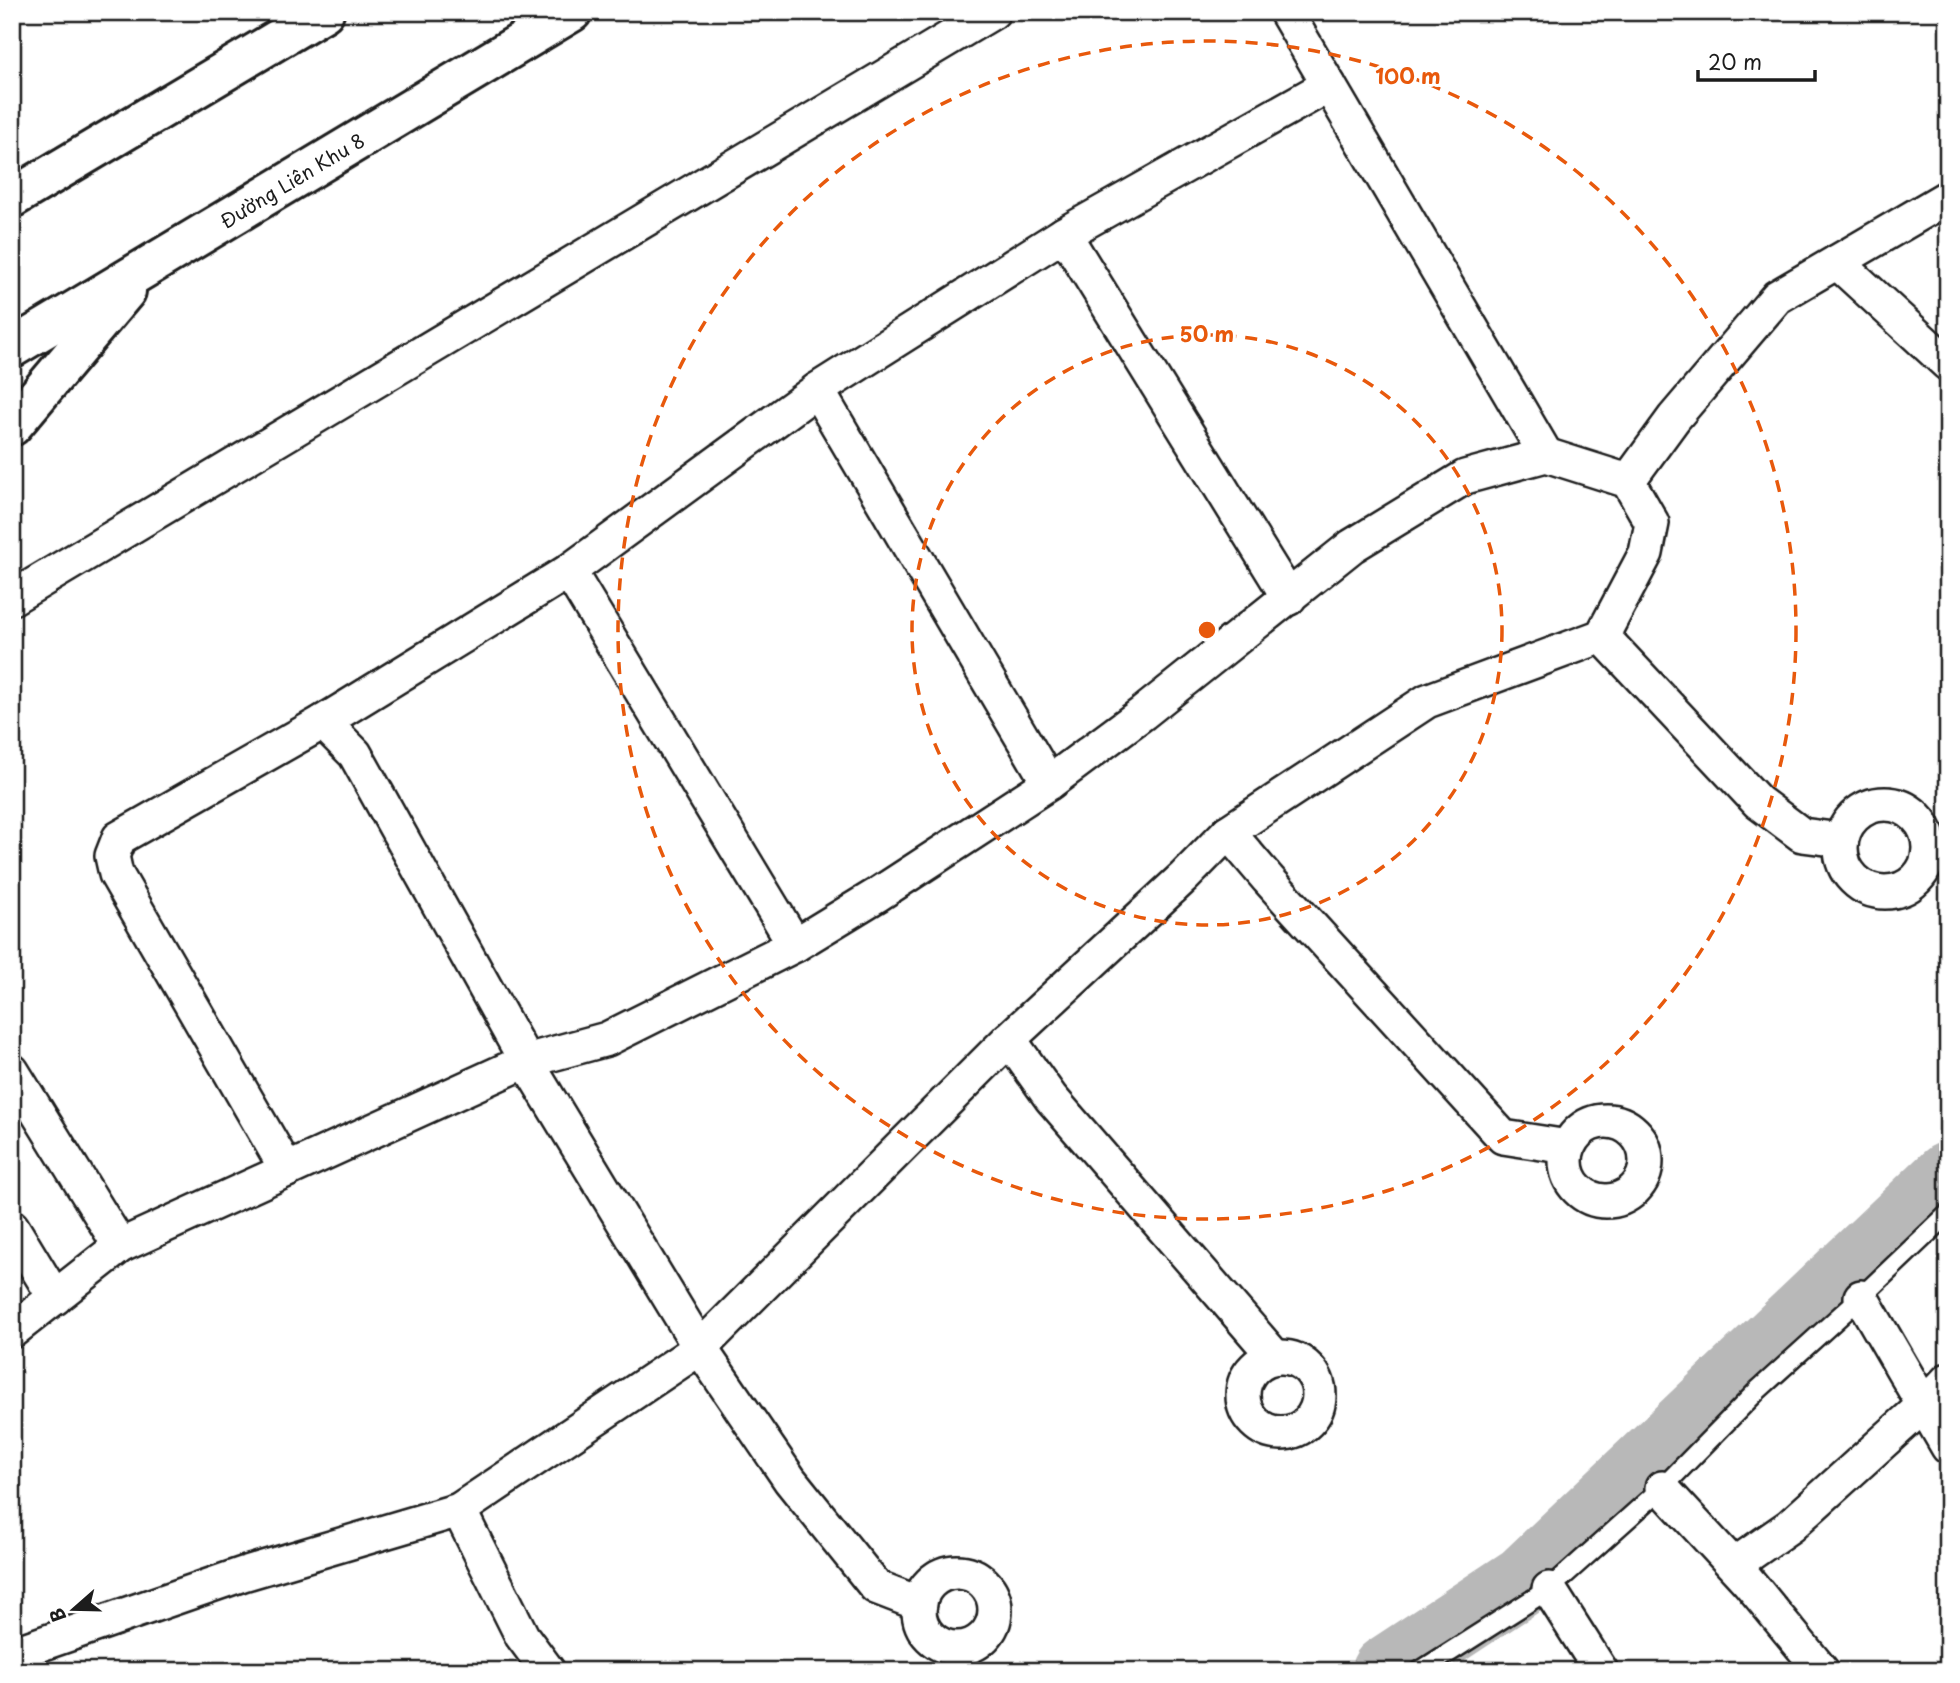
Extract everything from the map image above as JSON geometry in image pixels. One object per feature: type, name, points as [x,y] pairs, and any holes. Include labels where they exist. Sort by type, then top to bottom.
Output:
[{"type":"street","points":[[12,198],[324,12]]},
{"type":"street","name":"Đường Liên Khu 8","points":[[12,348],[572,12]]},
{"type":"street","points":[[12,598],[993,12]]},
{"type":"street","points":[[1286,12],[1546,454]]},
{"type":"street","points":[[287,1170],[116,874],[112,856],[118,838],[323,722],[569,571],[817,390],[1064,234],[1329,85]]},
{"type":"street","points":[[1628,481],[1674,418],[1777,298],[1948,197]]},
{"type":"street","points":[[1064,234],[1289,598]]},
{"type":"street","points":[[1837,262],[1948,364]]},
{"type":"street","points":[[12,426],[147,267]]},
{"type":"street","points":[[817,390],[1049,783]]},
{"type":"street","points":[[12,1331],[120,1246],[526,1061],[607,1040],[795,945],[1049,783],[1154,705],[1352,546],[1465,477],[1546,454],[1628,481],[1652,523],[1646,553],[1602,636],[1427,701],[1228,832],[1184,877],[1009,1039],[700,1348],[459,1510],[243,1574],[12,1654]]},
{"type":"street","points":[[569,571],[795,945]]},
{"type":"street","points":[[1602,636],[1758,802],[1802,835],[1841,840]]},
{"type":"street","points":[[323,722],[355,754],[526,1061],[700,1348],[790,1480],[876,1587],[920,1604]]},
{"type":"street","points":[[1228,832],[1268,880],[1503,1137],[1568,1147]]},
{"type":"street","points":[[1009,1039],[1051,1098],[1275,1357]]},
{"type":"street","points":[[12,1071],[120,1246]]},
{"type":"street","points":[[12,1227],[55,1297]]},
{"type":"street","points":[[1861,1297],[1948,1447]]},
{"type":"street","points":[[1734,1565],[1790,1526],[1948,1380]]},
{"type":"street","points":[[1662,1488],[1734,1565],[1822,1671]]},
{"type":"street","points":[[459,1510],[522,1636],[548,1671]]},
{"type":"street","points":[[1549,1589],[1601,1671]]},
{"type":"lane","points":[[1420,1671],[1549,1589],[1662,1488],[1758,1390],[1948,1214]]},
{"type":"waterway","points":[[1386,1671],[1524,1580],[1948,1177]]}]
